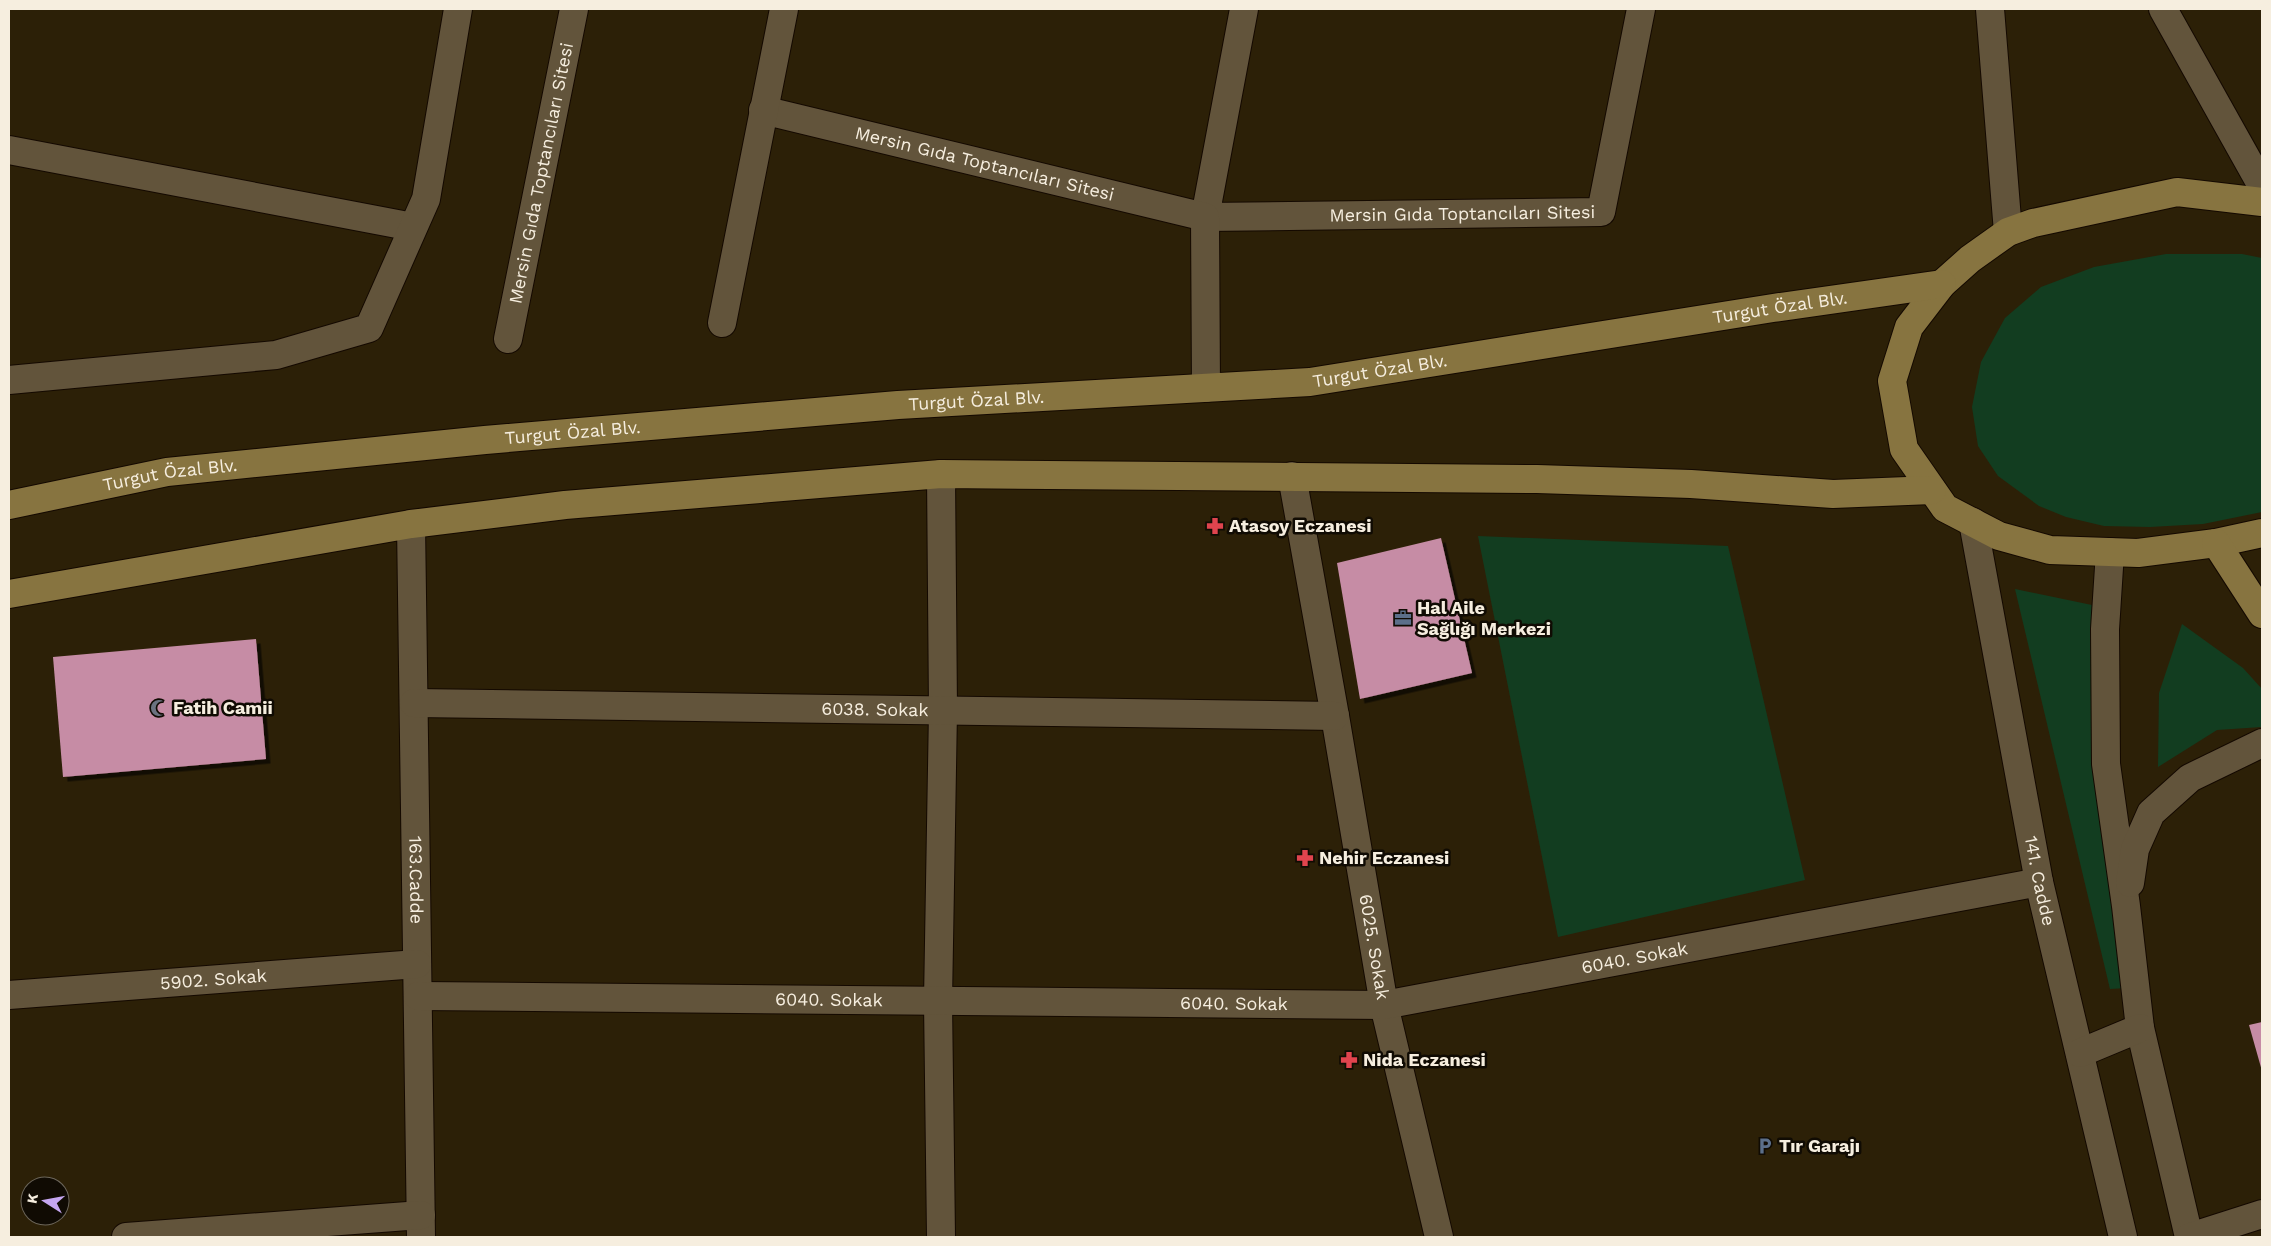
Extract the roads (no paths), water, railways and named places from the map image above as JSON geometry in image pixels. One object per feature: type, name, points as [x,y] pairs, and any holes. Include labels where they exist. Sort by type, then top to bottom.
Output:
[{"type":"main road","points":[[2262,202],[2177,192],[2033,222],[2008,232],[1970,259],[1942,284],[1909,327],[1892,381],[1904,449],[1932,490],[1945,508],[1998,536],[2050,550],[2138,553],[2216,543],[2262,533]]},
{"type":"main road","name":"Turgut Özal Blv.","points":[[9,505],[167,472],[500,439],[898,405],[1310,382],[1773,308],[1942,284]]},
{"type":"main road","points":[[9,594],[411,524],[565,505],[941,474],[1546,479],[1691,484],[1833,494],[1932,490]]},
{"type":"main road","points":[[2216,543],[2262,614]]},
{"type":"street","points":[[9,380],[276,355],[368,328],[426,199],[458,9]]},
{"type":"street","name":"Mersin Gıda Toptancıları Sitesi","points":[[508,339],[574,9]]},
{"type":"street","points":[[722,323],[784,9]]},
{"type":"street","points":[[1206,388],[1205,217],[1244,9]]},
{"type":"street","name":"Mersin Gıda Toptancıları Sitesi","points":[[763,110],[1205,217],[1601,212],[1641,9]]},
{"type":"street","points":[[1990,9],[2008,232]]},
{"type":"street","points":[[2163,9],[2262,186]]},
{"type":"street","points":[[9,150],[414,227]]},
{"type":"street","points":[[941,474],[943,710],[938,1001],[941,1237]]},
{"type":"street","name":"6025. Sokak","points":[[1292,476],[1336,716],[1384,1005],[1439,1237]]},
{"type":"street","name":"141. Cadde","points":[[1972,522],[2039,882],[2123,1237]]},
{"type":"street","name":"163.Cadde","points":[[411,524],[421,1226]]},
{"type":"street","points":[[2110,552],[2105,629],[2106,764],[2126,906],[2140,1028],[2190,1237],[2262,1214]]},
{"type":"street","name":"6038. Sokak","points":[[414,702],[1336,716]]},
{"type":"street","points":[[2126,906],[2135,849],[2152,813],[2190,778],[2262,743]]},
{"type":"street","name":"6040. Sokak","points":[[418,996],[1384,1005],[2039,882]]},
{"type":"street","name":"5902. Sokak","points":[[9,995],[418,964]]},
{"type":"street","points":[[2080,1053],[2140,1028]]},
{"type":"street","points":[[126,1237],[421,1226]]},
{"type":"place","name":"Atasoy Eczanesi","points":[[1215,526]]},
{"type":"place","name":"Hal Aile Sağlığı Merkezi","points":[[1403,618]]},
{"type":"place","name":"Fatih Camii","points":[[159,708]]},
{"type":"place","name":"Nehir Eczanesi","points":[[1305,858]]},
{"type":"place","name":"Nida Eczanesi","points":[[1349,1060]]},
{"type":"place","name":"Tır Garajı","points":[[1765,1146]]}]
